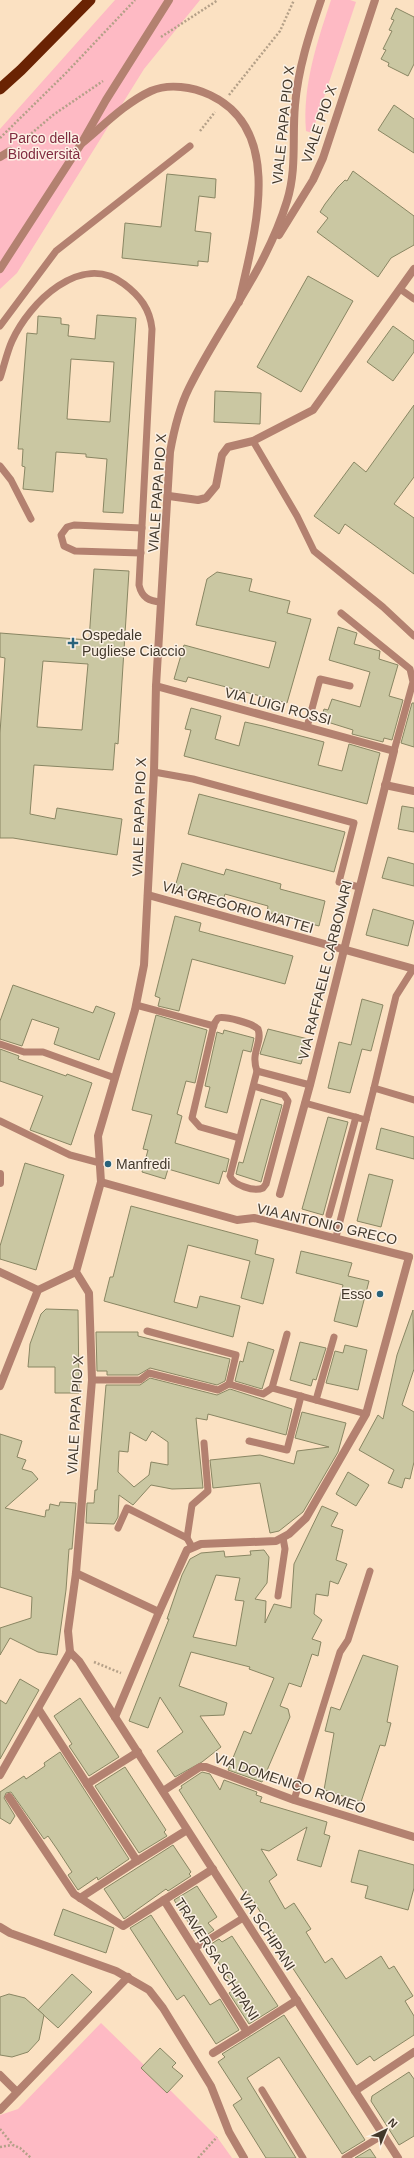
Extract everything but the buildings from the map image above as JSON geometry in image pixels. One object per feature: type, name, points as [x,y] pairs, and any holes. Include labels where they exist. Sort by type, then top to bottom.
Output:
[{"type":"highway","points":[[0,89],[21,70],[90,0]]},
{"type":"street","points":[[0,269],[81,144],[106,100],[169,0]]},
{"type":"street","name":"VIALE PAPA PIO X","points":[[70,1652],[68,1630],[76,1573],[92,1380],[89,1293],[76,1272],[101,1182],[98,1136],[136,1005],[144,965],[154,772],[156,686],[169,496],[170,452],[175,425],[189,389],[270,249],[287,201],[293,176],[295,107],[298,78],[305,48],[320,0]]},
{"type":"street","name":"VIALE PIO X","points":[[270,249],[313,180],[323,158],[375,0]]},
{"type":"street","points":[[81,144],[138,97],[153,90],[170,87],[201,90],[216,97],[240,116],[248,129],[255,147],[258,196],[252,241],[239,302]]},
{"type":"street","points":[[0,157],[10,151]]},
{"type":"street","points":[[169,496],[198,500],[206,498],[216,486],[224,451],[228,447],[253,442],[313,410],[414,269]]},
{"type":"street","name":"VIA LUIGI ROSSI","points":[[156,686],[394,751]]},
{"type":"street","name":"VIA RAFFAELE CARBONARI","points":[[280,1194],[310,1085],[394,751]]},
{"type":"street","points":[[385,785],[414,791]]},
{"type":"street","name":"VIA GREGORIO MATTEI","points":[[148,895],[344,951],[414,969]]},
{"type":"street","points":[[0,1174],[0,1183]]},
{"type":"street","name":"VIA ANTONIO GRECO","points":[[101,1182],[238,1220],[254,1218],[412,1256]]},
{"type":"street","points":[[115,1717],[184,1555],[192,1546],[201,1544],[269,1542],[282,1538],[296,1528],[306,1518],[366,1414],[412,1256]]},
{"type":"street","points":[[0,1272],[38,1290]]},
{"type":"street","points":[[0,1386],[38,1290],[76,1272]]},
{"type":"street","points":[[76,1573],[159,1612]]},
{"type":"street","points":[[0,1775],[70,1652]]},
{"type":"street","name":"VIA SCHIPANI","points":[[70,1652],[79,1661],[138,1752],[398,2158]]},
{"type":"street","points":[[38,1710],[137,1861]]},
{"type":"street","points":[[87,1784],[138,1752]]},
{"type":"street","name":"VIA DOMENICO ROMEO","points":[[163,1791],[200,1767],[206,1767],[294,1800],[414,1837]]},
{"type":"street","points":[[9,1797],[74,1894],[80,1898],[123,1926],[164,1900]]},
{"type":"street","points":[[80,1898],[187,1830]]},
{"type":"street","name":"TRAVERSA SCHIPANI","points":[[212,1869],[164,1900],[247,2032],[297,2000]]},
{"type":"street","points":[[0,1927],[10,1933],[128,1977],[149,1990],[163,2008],[210,2086],[229,2132],[244,2158]]},
{"type":"street","points":[[0,2110],[128,1977]]},
{"type":"street","points":[[213,2053],[247,2032]]},
{"type":"street","points":[[355,2091],[414,2052]]},
{"type":"street","points":[[0,2075],[17,2092]]},
{"type":"lane","points":[[0,326],[56,251],[190,146]]},
{"type":"lane","points":[[0,378],[12,341],[19,328],[36,306],[63,281],[74,276],[95,273],[122,282],[141,298],[148,310],[152,329],[140,590],[149,600],[161,602]]},
{"type":"lane","points":[[400,289],[414,299]]},
{"type":"lane","points":[[253,442],[297,516],[314,551],[383,607],[414,636]]},
{"type":"lane","points":[[0,466],[11,480],[31,519]]},
{"type":"lane","points":[[141,553],[75,551],[64,546],[61,535],[68,527],[74,525],[142,528]]},
{"type":"lane","points":[[341,613],[410,669],[413,682],[394,751]]},
{"type":"lane","points":[[307,726],[320,679],[350,686]]},
{"type":"lane","points":[[154,772],[193,779],[354,823],[339,882],[359,887]]},
{"type":"lane","points":[[336,1237],[396,996],[414,969]]},
{"type":"lane","points":[[136,1005],[214,1026]]},
{"type":"lane","points":[[239,1138],[200,1127],[196,1125],[192,1118],[214,1026],[216,1021],[221,1017],[255,1026],[259,1036],[253,1060],[257,1071],[254,1086],[230,1173],[231,1180],[236,1184],[261,1190],[266,1184],[288,1101],[284,1094],[254,1086]]},
{"type":"lane","points":[[0,1044],[24,1052],[43,1052],[115,1078]]},
{"type":"lane","points":[[257,1071],[310,1085]]},
{"type":"lane","points":[[374,1088],[414,1100]]},
{"type":"lane","points":[[305,1103],[366,1120]]},
{"type":"lane","points":[[329,1214],[356,1117]]},
{"type":"lane","points":[[0,1121],[70,1155],[100,1163]]},
{"type":"lane","points":[[147,1331],[236,1355],[229,1384]]},
{"type":"lane","points":[[92,1380],[140,1380],[149,1373],[218,1390],[229,1384],[263,1394],[272,1388],[287,1334]]},
{"type":"lane","points":[[316,1400],[334,1337]]},
{"type":"lane","points":[[272,1388],[366,1414]]},
{"type":"lane","points":[[249,1441],[287,1450],[302,1396]]},
{"type":"lane","points":[[187,1538],[192,1505],[208,1491],[204,1443]]},
{"type":"lane","points":[[118,1528],[127,1508],[187,1538],[192,1546]]},
{"type":"lane","points":[[278,1596],[285,1550],[282,1538]]},
{"type":"lane","points":[[294,1800],[340,1652],[348,1640],[370,1570]]},
{"type":"lane","points":[[195,1948],[243,1918]]},
{"type":"lane","points":[[262,2090],[303,2158]]},
{"type":"lane","points":[[345,2158],[383,2135]]},
{"type":"path","points":[[0,138],[66,73],[135,0]]},
{"type":"path","points":[[228,97],[280,31],[294,0]]},
{"type":"path","points":[[200,131],[218,108]]},
{"type":"path","points":[[90,1660],[131,1677]]},
{"type":"path","points":[[0,2129],[13,2145],[20,2148],[31,2158]]},
{"type":"path","points":[[198,2158],[217,2137]]},
{"type":"path","points":[[0,2147],[13,2145]]},
{"type":"green space","name":"Parco della Biodiversità","points":[[115,0],[200,0],[144,69],[17,273],[0,289],[0,129]]},
{"type":"green space","points":[[331,0],[350,0],[356,2],[312,133],[306,131],[305,114],[308,81],[316,48]]},
{"type":"green space","points":[[101,2023],[144,2065],[141,2068],[167,2092],[170,2090],[217,2137],[232,2158],[0,2158],[0,2115],[18,2109]]},
{"type":"place","name":"Ospedale Pugliese Ciaccio","points":[[73,643]]},
{"type":"place","name":"Manfredi","points":[[108,1164]]},
{"type":"place","name":"Esso","points":[[380,1294]]}]
